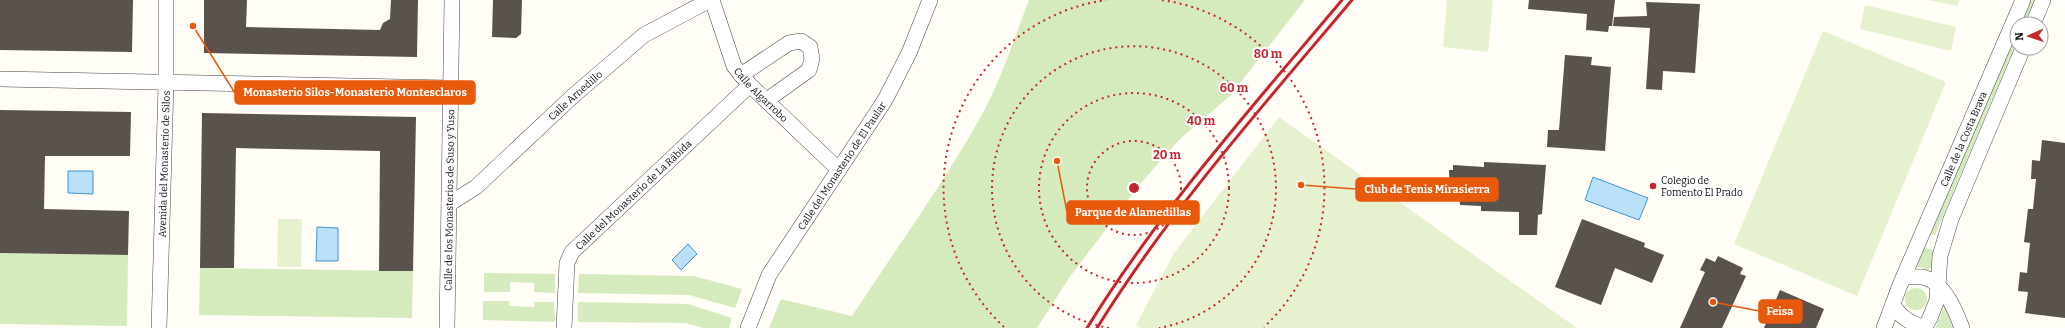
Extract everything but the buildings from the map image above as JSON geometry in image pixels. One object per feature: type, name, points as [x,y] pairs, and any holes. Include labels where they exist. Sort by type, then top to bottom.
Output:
[{"type":"street","name":"Avenida del Monasterio de Silos","points":[[159,328],[166,83],[166,0]]},
{"type":"street","name":"Calle de los Monasterios de Suso y Yuso","points":[[447,328],[452,0]]},
{"type":"street","name":"Calle Algarrobo","points":[[711,0],[734,66],[745,80],[839,170]]},
{"type":"street","name":"Calle Arnedillo","points":[[449,204],[476,187],[573,96],[644,35],[711,0]]},
{"type":"street","name":"Calle del Monasterio de El Paular","points":[[748,328],[769,275],[885,100],[909,53],[930,0]]},
{"type":"street","name":"Calle de la Costa Brava","points":[[1884,328],[2022,0]]},
{"type":"street","points":[[2037,16],[2044,0]]},
{"type":"street","name":"Calle del Monasterio de La Rábida","points":[[564,328],[567,263],[572,252],[745,80],[789,43],[801,41],[810,47],[812,59],[809,70],[767,100]]},
{"type":"street","name":"Calle de la Costa Brava","points":[[1893,304],[1896,310],[1906,321],[1924,328],[1935,308],[1942,244],[1951,219],[2020,56]]},
{"type":"street","points":[[0,79],[450,88]]},
{"type":"street","points":[[1904,278],[1925,277],[1938,285],[1953,309],[1962,328]]},
{"type":"green space","points":[[1029,0],[1305,0],[1230,96],[1180,139],[1141,183],[1069,278],[1037,328],[769,328],[781,299],[852,316],[934,193],[988,104],[1001,75]]},
{"type":"green space","points":[[1447,0],[1493,0],[1488,52],[1443,47]]},
{"type":"green space","points":[[1927,0],[1959,0],[1958,6]]},
{"type":"green space","points":[[2029,0],[2035,0],[2028,16],[2022,16]]},
{"type":"green space","points":[[1865,5],[1956,27],[1951,51],[1860,29]]},
{"type":"green space","points":[[1823,31],[1946,82],[1857,296],[1734,244]]},
{"type":"green space","points":[[2009,46],[2009,56],[2011,56],[1935,235],[1927,234]]},
{"type":"green space","points":[[1279,117],[1577,328],[1141,328],[1136,325],[1174,253]]},
{"type":"green space","points":[[278,219],[302,219],[301,267],[277,267]]},
{"type":"green space","points":[[1922,248],[1934,250],[1934,265],[1928,270],[1918,267],[1917,264]]},
{"type":"green space","points":[[0,253],[128,255],[127,326],[0,324]]},
{"type":"green space","points":[[200,268],[413,271],[412,318],[199,315]]},
{"type":"green space","points":[[484,273],[555,274],[555,293],[534,292],[534,283],[510,282],[510,292],[484,292]]},
{"type":"green space","points":[[579,274],[694,276],[742,289],[735,308],[689,295],[578,293]]},
{"type":"green space","points":[[1916,288],[1924,291],[1927,299],[1924,307],[1916,310],[1908,307],[1905,299],[1908,291]]},
{"type":"green space","points":[[483,301],[509,301],[509,306],[534,307],[534,302],[554,302],[555,322],[483,320]]},
{"type":"green space","points":[[578,302],[688,304],[732,318],[729,328],[703,328],[686,323],[578,322]]},
{"type":"green space","points":[[1944,308],[1955,328],[1935,328]]},
{"type":"water","points":[[68,171],[93,171],[93,194],[68,193]]},
{"type":"water","points":[[1593,177],[1648,198],[1639,220],[1585,200]]},
{"type":"water","points":[[317,227],[338,228],[338,261],[316,261]]},
{"type":"water","points":[[688,244],[697,254],[681,270],[672,260]]},
{"type":"railway","points":[[1087,328],[1115,284],[1176,200],[1241,119],[1342,0]]},
{"type":"railway","points":[[1097,328],[1125,284],[1186,200],[1251,119],[1352,0]]},
{"type":"place","name":"Monasterio Silos-Monasterio Montesclaros","points":[[193,26]]},
{"type":"place","name":"Parque de Alamedillas","points":[[1057,161]]},
{"type":"place","name":"Club de Tenis Mirasierra","points":[[1301,185]]},
{"type":"place","name":"Colegio de Fomento El Prado","points":[[1653,186]]},
{"type":"place","name":"Feisa","points":[[1713,302]]}]
